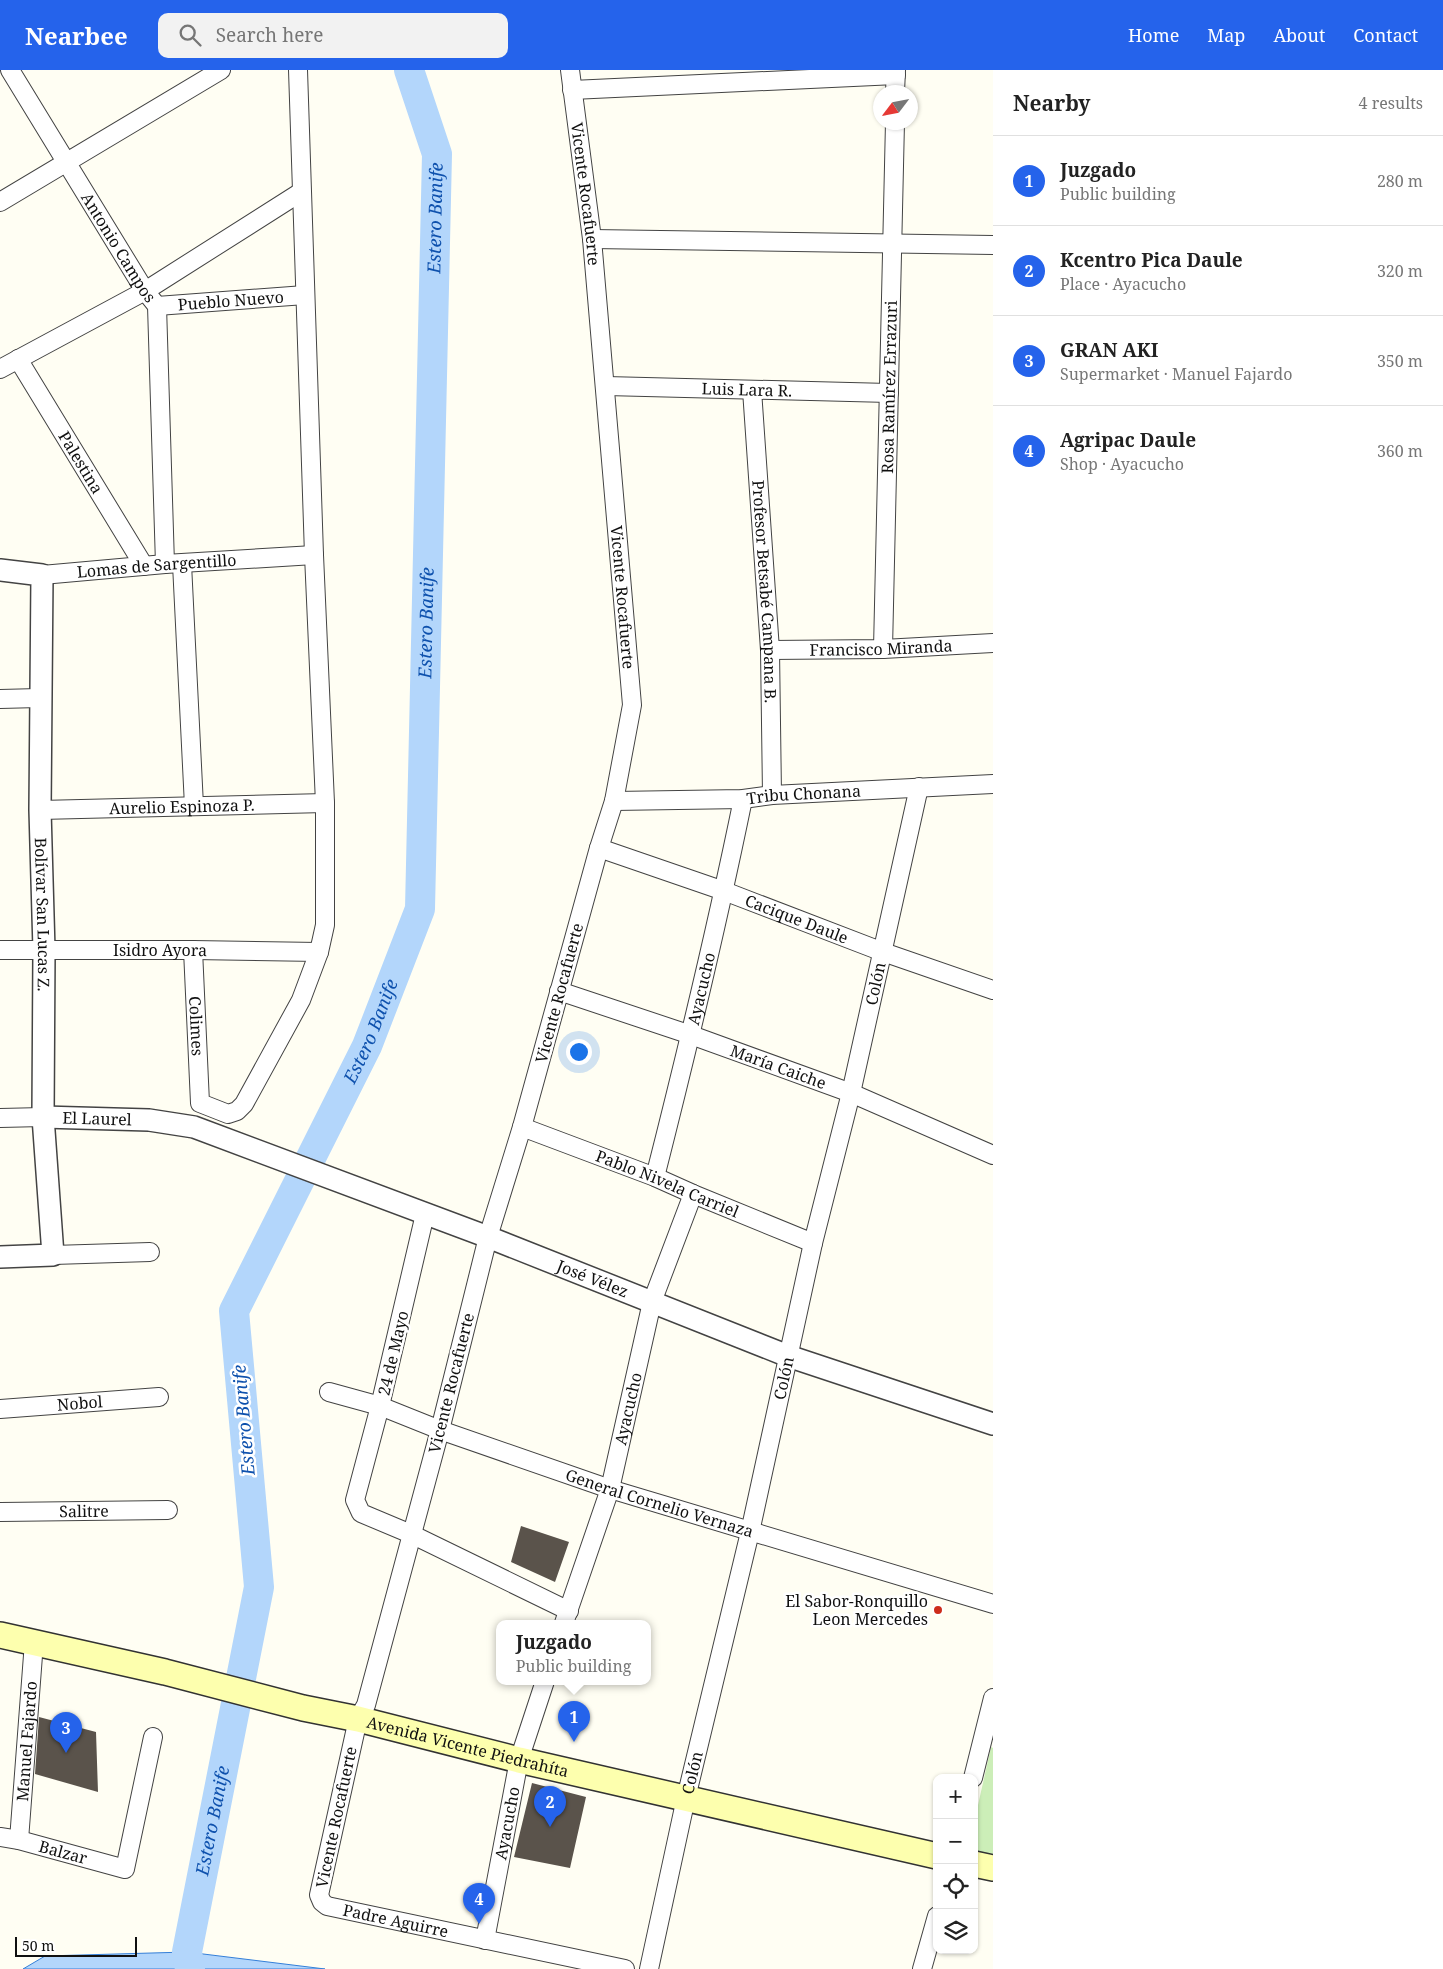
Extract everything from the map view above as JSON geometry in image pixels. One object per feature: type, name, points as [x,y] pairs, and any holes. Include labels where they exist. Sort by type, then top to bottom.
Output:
[{"type":"main road","name":"Avenida Vicente Piedrahíta","points":[[0,1635],[165,1672],[303,1708],[358,1719],[519,1760],[933,1855]]},
{"type":"main road","points":[[978,1865],[993,1868]]},
{"type":"street","name":"Antonio Campos","points":[[10,70],[145,291],[157,306],[165,564]]},
{"type":"street","points":[[0,202],[221,70]]},
{"type":"street","points":[[298,70],[314,555],[325,803],[325,925],[319,952]]},
{"type":"street","name":"Vicente Rocafuerte","points":[[319,1895],[358,1719],[366,1705],[440,1430],[488,1237],[522,1127],[599,848],[614,801],[632,705],[592,239],[570,70]]},
{"type":"street","points":[[572,90],[725,77],[896,72],[895,85]]},
{"type":"street","name":"Rosa Ramírez Errazuri","points":[[883,650],[894,243],[895,130]]},
{"type":"street","points":[[0,369],[145,291],[302,192]]},
{"type":"street","points":[[592,239],[993,245]]},
{"type":"street","name":"Pueblo Nuevo","points":[[157,306],[305,296]]},
{"type":"street","name":"Palestina","points":[[18,359],[144,566]]},
{"type":"street","name":"Luis Lara R.","points":[[606,386],[889,393]]},
{"type":"street","name":"Profesor Betsabé Campana B.","points":[[752,390],[770,650],[772,795]]},
{"type":"street","name":"Lomas de Sargentillo","points":[[0,570],[42,575],[165,564],[314,555]]},
{"type":"street","points":[[182,564],[194,806]]},
{"type":"street","name":"Bolívar San Lucas Z.","points":[[42,575],[39,698],[44,950],[43,1118],[53,1255]]},
{"type":"street","name":"Francisco Miranda","points":[[770,650],[883,650],[993,643]]},
{"type":"street","points":[[0,698],[39,698]]},
{"type":"street","name":"Tribu Chonana","points":[[614,801],[743,799],[772,795],[993,784]]},
{"type":"street","name":"Colón","points":[[649,1969],[686,1798],[750,1532],[813,1243],[852,1093],[919,787]]},
{"type":"street","name":"Ayacucho","points":[[655,1177],[691,1035],[743,799]]},
{"type":"street","name":"Aurelio Espinoza P.","points":[[40,810],[325,803]]},
{"type":"street","name":"Cacique Daule","points":[[599,848],[724,891],[883,952],[993,990]]},
{"type":"street","name":"Isidro Ayora","points":[[0,950],[319,952]]},
{"type":"street","name":"Colimes","points":[[193,950],[200,1104],[228,1114],[237,1111],[244,1104],[301,1000],[319,952]]},
{"type":"street","name":"María Caiche","points":[[559,991],[691,1035],[852,1093],[993,1155]]},
{"type":"street","name":"El Laurel","points":[[0,1118],[150,1120],[194,1127]]},
{"type":"street","name":"José Vélez","points":[[194,1127],[488,1237],[788,1356],[993,1424]]},
{"type":"street","name":"Pablo Nivela Carriel","points":[[522,1127],[655,1177],[813,1243]]},
{"type":"street","name":"Ayacucho","points":[[566,1617],[610,1489],[652,1302],[693,1194]]},
{"type":"street","name":"24 de Mayo","points":[[411,1534],[362,1513],[355,1500],[380,1406],[425,1214]]},
{"type":"street","points":[[0,1257],[150,1252]]},
{"type":"street","name":"General Cornelio Vernaza","points":[[329,1392],[380,1406],[440,1430],[610,1489],[993,1604]]},
{"type":"street","name":"Nobol","points":[[0,1408],[160,1398]]},
{"type":"street","name":"Salitre","points":[[0,1512],[168,1510]]},
{"type":"street","points":[[411,1534],[566,1617]]},
{"type":"street","name":"Manuel Fajardo","points":[[19,1840],[34,1642]]},
{"type":"street","name":"Ayacucho","points":[[485,1940],[519,1760],[544,1685]]},
{"type":"street","points":[[974,1774],[993,1698]]},
{"type":"street","name":"Balzar","points":[[0,1837],[19,1840],[125,1869],[153,1736]]},
{"type":"street","name":"Padre Aguirre","points":[[319,1895],[327,1906],[625,1969]]},
{"type":"street","points":[[922,1969],[933,1930]]},
{"type":"green space","points":[[991,1747],[993,1748],[993,1859],[978,1855],[978,1805]]},
{"type":"water","points":[[187,1952],[325,1969],[23,1969],[45,1956]]},
{"type":"building","points":[[521,1526],[569,1542],[555,1582],[511,1562]]},
{"type":"building","points":[[39,1717],[96,1732],[98,1792],[35,1774]]},
{"type":"building","points":[[532,1783],[586,1797],[570,1868],[514,1857]]},
{"type":"waterway","name":"Estero Banife","points":[[190,1969],[187,1952],[259,1587],[234,1311],[367,1046],[420,909],[437,154],[409,70]]},
{"type":"place","name":"El Sabor-Ronquillo Leon Mercedes","points":[[938,1610]]},
{"type":"place","name":"Juzgado","points":[[574,1742]]},
{"type":"place","name":"GRAN AKI","points":[[66,1753]]},
{"type":"place","name":"Kcentro Pica Daule","points":[[550,1827]]},
{"type":"place","name":"Agripac Daule","points":[[479,1924]]}]
